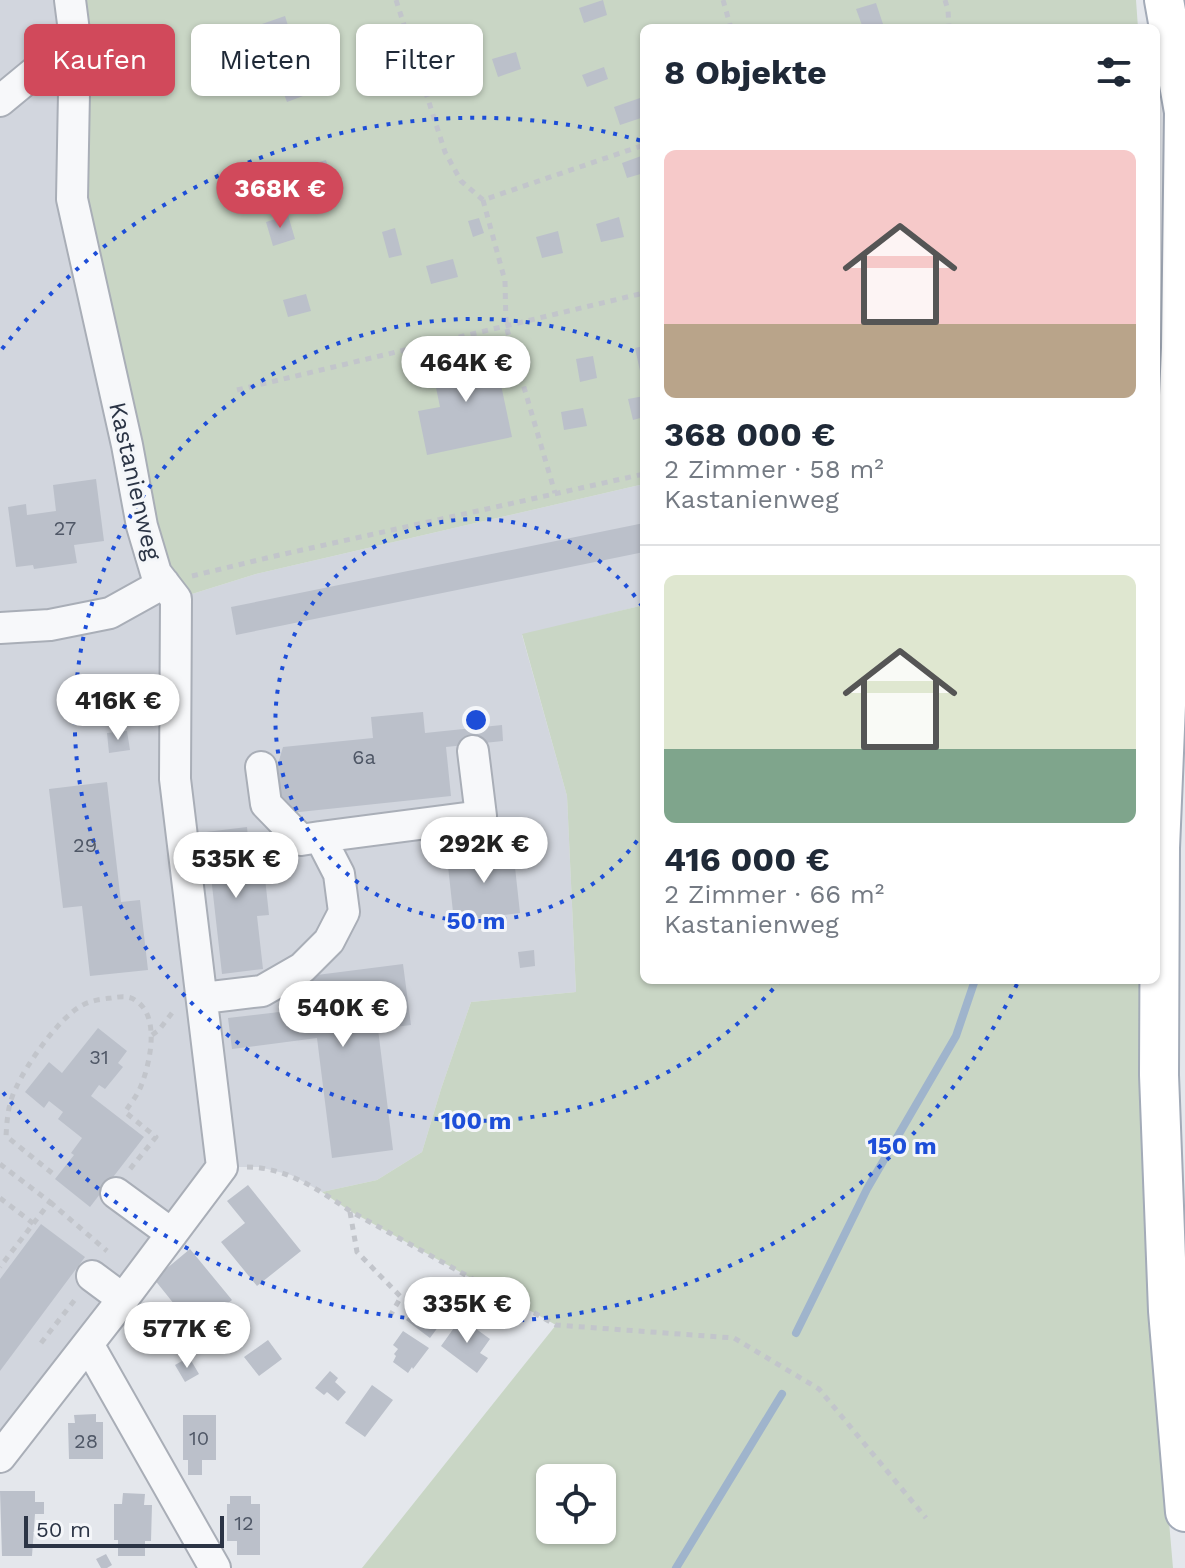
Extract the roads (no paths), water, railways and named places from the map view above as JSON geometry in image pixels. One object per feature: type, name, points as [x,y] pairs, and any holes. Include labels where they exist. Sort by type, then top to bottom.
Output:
[{"type":"main road","points":[[1164,0],[1184,112]]},
{"type":"main road","points":[[1160,848],[1181,348],[1183,0]]},
{"type":"main road","points":[[1159,984],[1159,1075],[1168,1311],[1185,1512]]},
{"type":"street","name":"Kastanienweg","points":[[70,0],[73,24]]},
{"type":"street","points":[[0,101],[24,81]]},
{"type":"street","name":"Kastanienweg","points":[[74,96],[72,199],[142,526],[156,573],[176,599],[175,779],[222,1167],[172,1234]]},
{"type":"street","points":[[0,628],[50,625],[110,613],[164,583]]},
{"type":"street","points":[[261,767],[266,804],[301,840],[481,816],[473,751]]},
{"type":"street","points":[[203,998],[262,991],[302,968],[329,941],[344,912],[339,874],[320,837]]},
{"type":"street","points":[[0,1457],[172,1234],[116,1193]]},
{"type":"street","points":[[101,1265],[123,1299]]},
{"type":"street","points":[[88,1344],[215,1568]]},
{"type":"waterway","points":[[796,1333],[867,1189],[956,1036],[974,984]]},
{"type":"waterway","points":[[676,1568],[782,1394]]}]
